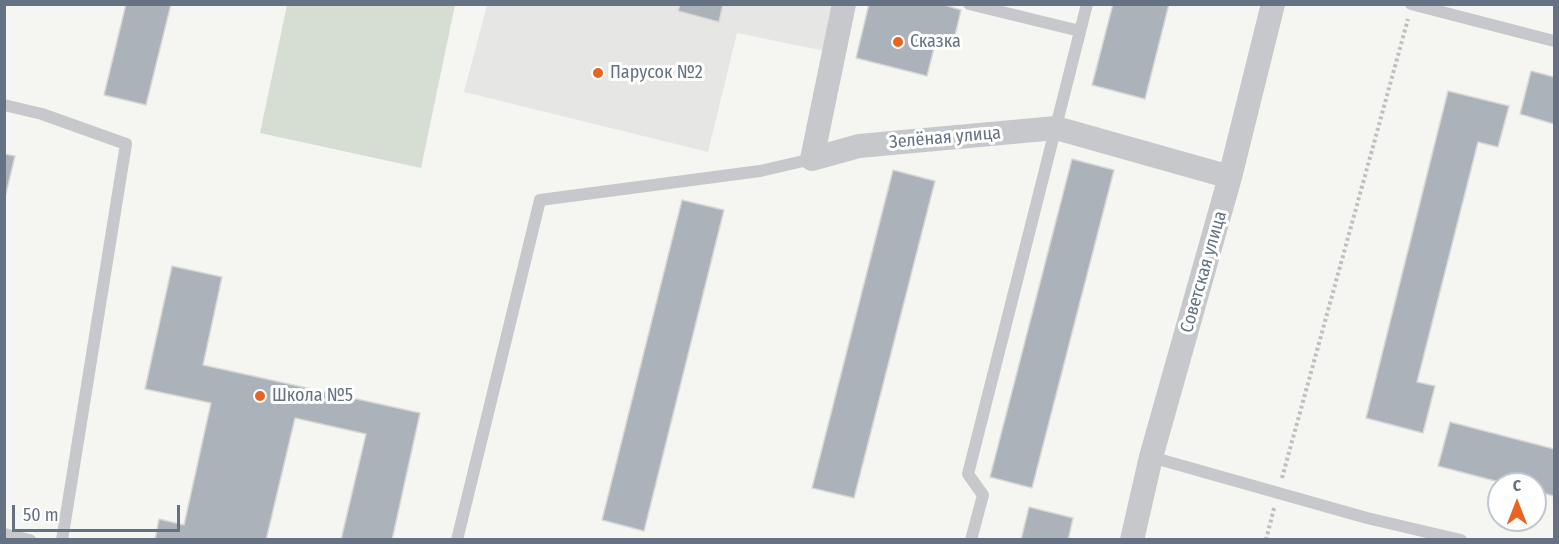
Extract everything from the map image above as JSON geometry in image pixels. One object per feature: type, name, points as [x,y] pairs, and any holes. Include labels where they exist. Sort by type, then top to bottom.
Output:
[{"type":"street","points":[[812,159],[843,4]]},
{"type":"street","name":"Советская улица","points":[[1132,540],[1151,458],[1230,177],[1273,4]]},
{"type":"street","name":"Зелёная улица","points":[[812,159],[859,146],[1056,128],[1230,177]]},
{"type":"lane","points":[[969,4],[1080,31]]},
{"type":"lane","points":[[971,540],[983,495],[968,474],[1086,4]]},
{"type":"lane","points":[[1411,5],[1554,41]]},
{"type":"lane","points":[[4,105],[42,114],[126,144],[62,540]]},
{"type":"lane","points":[[457,540],[540,200],[760,171],[812,159]]},
{"type":"lane","points":[[1151,458],[1367,518],[1461,540]]},
{"type":"lane","points":[[4,534],[30,540]]},
{"type":"path","points":[[1266,540],[1411,5]]},
{"type":"shaded area","points":[[287,5],[455,5],[421,168],[260,133]]},
{"type":"shaded area","name":"Парусок №2","points":[[487,5],[848,5],[839,54],[737,33],[708,152],[464,92]]},
{"type":"building","points":[[126,4],[171,4],[146,105],[104,95]]},
{"type":"building","points":[[680,4],[723,4],[719,22],[678,11]]},
{"type":"building","name":"Сказка","points":[[869,4],[941,4],[961,10],[953,44],[936,40],[927,76],[856,58]]},
{"type":"building","points":[[1113,4],[1169,4],[1145,99],[1092,85]]},
{"type":"building","points":[[1531,71],[1554,77],[1554,124],[1520,114]]},
{"type":"building","points":[[1448,91],[1509,106],[1498,147],[1478,142],[1417,382],[1435,386],[1423,433],[1366,418]]},
{"type":"building","points":[[4,154],[15,156],[4,202]]},
{"type":"building","points":[[1072,159],[1114,170],[1032,488],[990,477]]},
{"type":"building","points":[[893,170],[935,181],[854,498],[812,488]]},
{"type":"building","points":[[682,200],[724,210],[644,531],[602,520]]},
{"type":"building","name":"Школа №5","points":[[172,266],[222,277],[203,365],[420,413],[392,540],[341,540],[366,434],[295,418],[266,540],[155,540],[159,519],[184,525],[211,403],[145,389]]},
{"type":"building","points":[[1450,422],[1554,449],[1554,496],[1547,494],[1547,472],[1487,472],[1487,479],[1438,466]]},
{"type":"building","points":[[1029,507],[1073,518],[1068,540],[1021,540]]},
{"type":"place","name":"Сказка","points":[[898,42]]},
{"type":"place","name":"Парусок №2","points":[[598,73]]},
{"type":"place","name":"Школа №5","points":[[260,396]]}]
